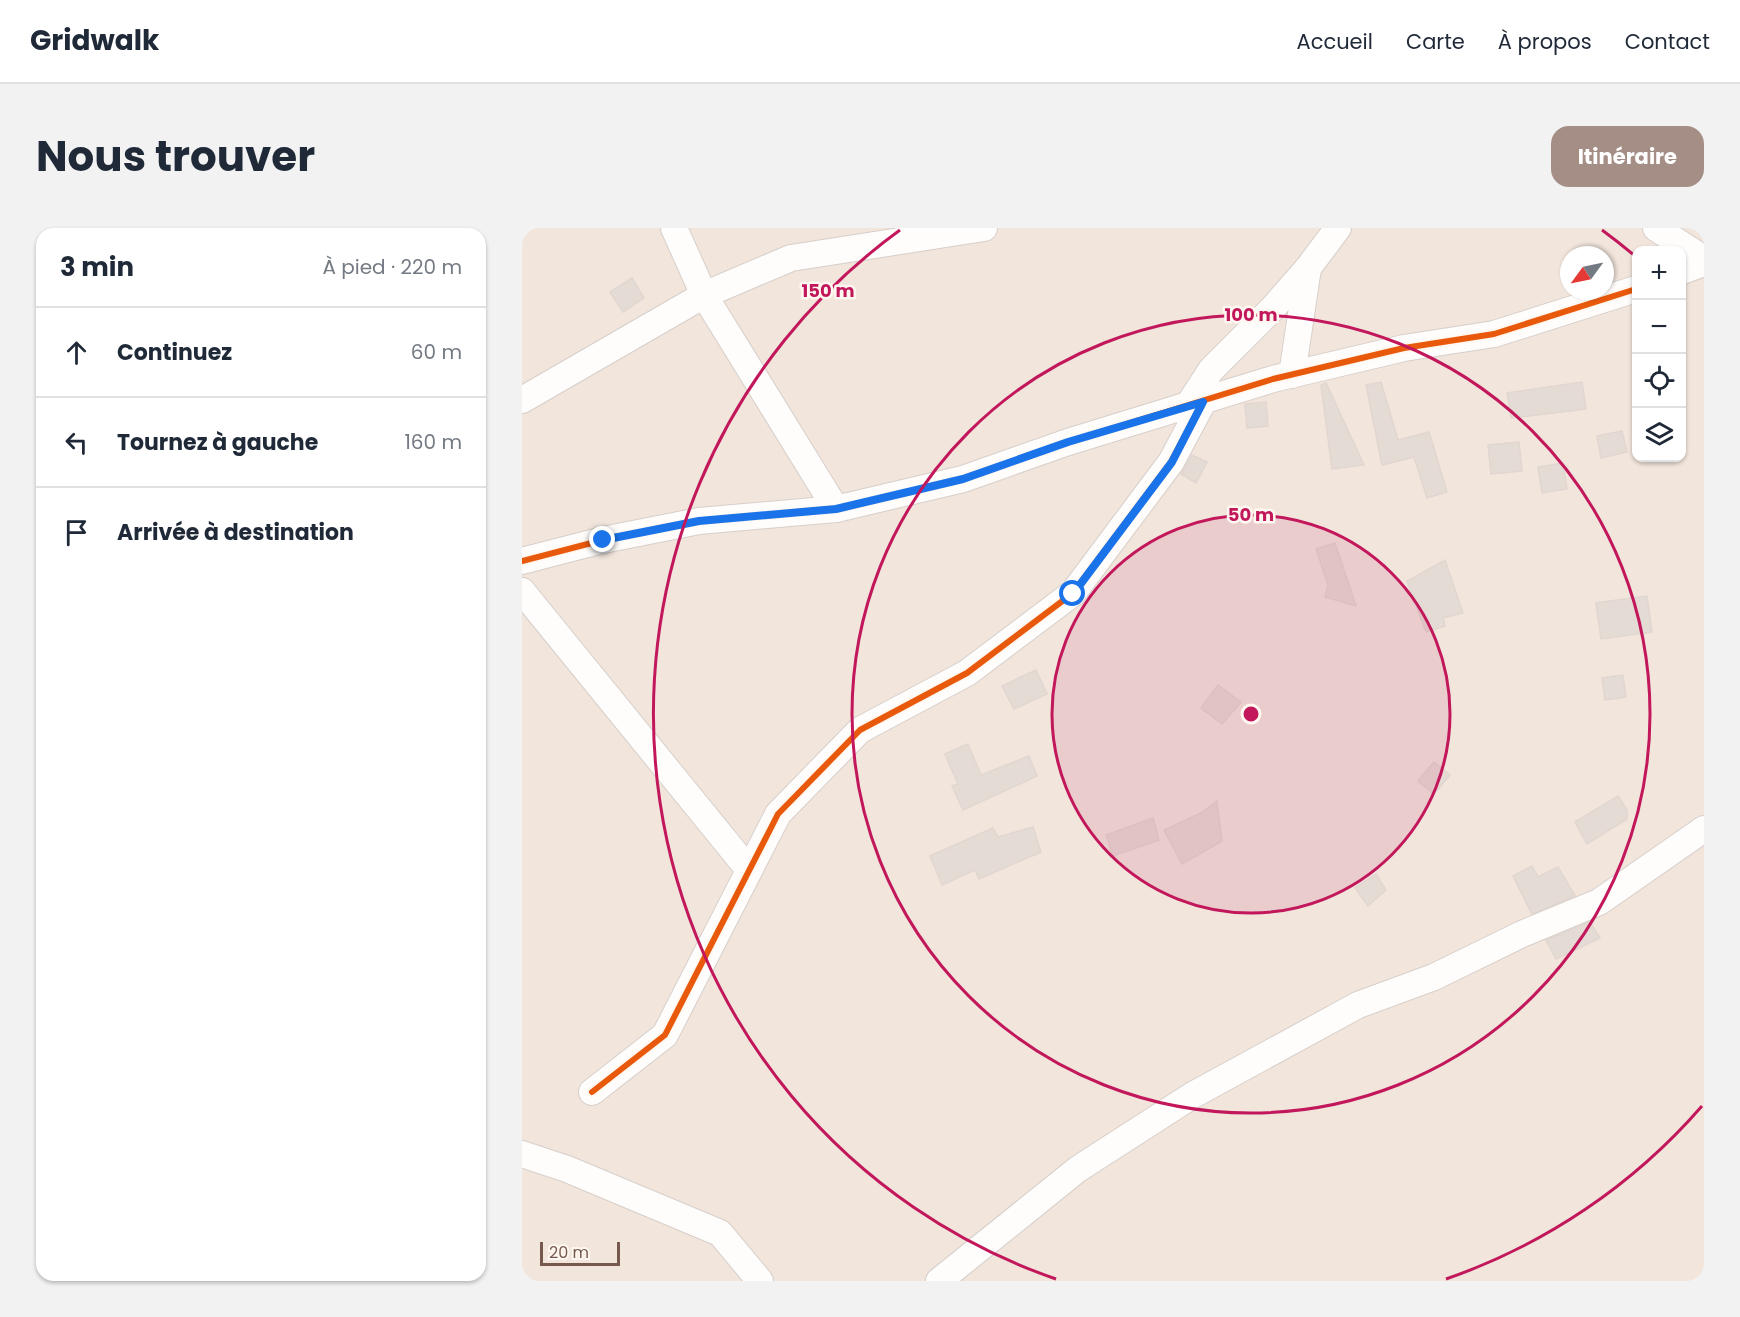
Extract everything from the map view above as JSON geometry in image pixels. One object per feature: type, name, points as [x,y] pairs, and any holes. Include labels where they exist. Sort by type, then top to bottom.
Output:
[{"type":"street","points":[[674,228],[704,295],[836,509]]},
{"type":"street","points":[[522,400],[704,295],[791,258],[984,228]]},
{"type":"street","points":[[1292,375],[1316,228]]},
{"type":"street","points":[[592,1092],[665,1035],[778,814],[860,730],[967,674],[1073,594],[1172,462],[1211,370],[1272,309],[1308,268],[1338,228]]},
{"type":"street","points":[[1656,228],[1704,261]]},
{"type":"street","points":[[1686,269],[1704,261]]},
{"type":"street","points":[[522,561],[603,540],[699,521],[836,509],[963,479],[1068,442],[1292,375],[1404,348],[1494,334],[1632,290]]},
{"type":"street","points":[[522,591],[749,870]]},
{"type":"street","points":[[939,1281],[1078,1169],[1193,1095],[1358,1005],[1434,977],[1522,934],[1599,902],[1704,829]]},
{"type":"street","points":[[522,1154],[567,1168],[720,1233],[759,1281]]},
{"type":"shaded area","points":[[522,228],[1704,228],[1704,1281],[522,1281]]},
{"type":"building","points":[[632,278],[644,298],[623,312],[610,292]]},
{"type":"building","points":[[1381,382],[1398,440],[1429,432],[1447,492],[1427,498],[1414,457],[1382,465],[1366,385]]},
{"type":"building","points":[[1582,382],[1586,409],[1511,418],[1507,393]]},
{"type":"building","points":[[1326,383],[1364,465],[1332,469],[1321,385]]},
{"type":"building","points":[[1266,402],[1268,426],[1247,428],[1245,404]]},
{"type":"building","points":[[1622,431],[1627,452],[1601,458],[1597,436]]},
{"type":"building","points":[[1519,442],[1522,471],[1491,474],[1488,445]]},
{"type":"building","points":[[1192,455],[1207,462],[1196,483],[1181,474]]},
{"type":"building","points":[[1563,463],[1567,489],[1542,493],[1538,467]]},
{"type":"building","points":[[1335,543],[1356,606],[1325,597],[1328,585],[1316,549]]},
{"type":"building","points":[[1445,560],[1463,613],[1443,618],[1445,626],[1426,632],[1407,581]]},
{"type":"building","points":[[1647,596],[1652,632],[1601,639],[1596,603]]},
{"type":"building","points":[[1036,670],[1047,694],[1014,709],[1002,686]]},
{"type":"building","points":[[1623,675],[1626,697],[1605,700],[1602,678]]},
{"type":"building","points":[[1218,685],[1241,702],[1222,724],[1201,708]]},
{"type":"building","points":[[968,744],[981,775],[1029,756],[1037,776],[963,810],[952,786],[958,784],[945,754]]},
{"type":"building","points":[[1434,762],[1450,775],[1434,794],[1418,781]]},
{"type":"building","points":[[1618,796],[1627,810],[1627,819],[1587,844],[1575,822]]},
{"type":"building","points":[[1217,801],[1222,841],[1182,864],[1164,830],[1203,812]]},
{"type":"building","points":[[1153,818],[1159,840],[1113,856],[1106,835]]},
{"type":"building","points":[[1033,827],[1041,852],[979,879],[975,870],[942,885],[930,856],[993,828],[998,837]]},
{"type":"building","points":[[1532,866],[1538,877],[1558,867],[1575,896],[1532,914],[1513,876]]},
{"type":"building","points":[[1376,874],[1386,890],[1368,906],[1355,888]]},
{"type":"building","points":[[1590,922],[1600,938],[1556,959],[1546,940]]},
{"type":"cycle path","points":[[522,561],[603,540],[699,521],[836,509],[963,479],[1068,442],[1273,379],[1404,348],[1494,334],[1632,290]]},
{"type":"cycle path","points":[[592,1092],[665,1035],[778,814],[860,730],[967,673],[1073,593],[1171,462],[1203,402]]},
{"type":"route","points":[[603,540],[699,521],[836,509],[963,479],[1068,442],[1203,402],[1172,462],[1073,594]]}]
